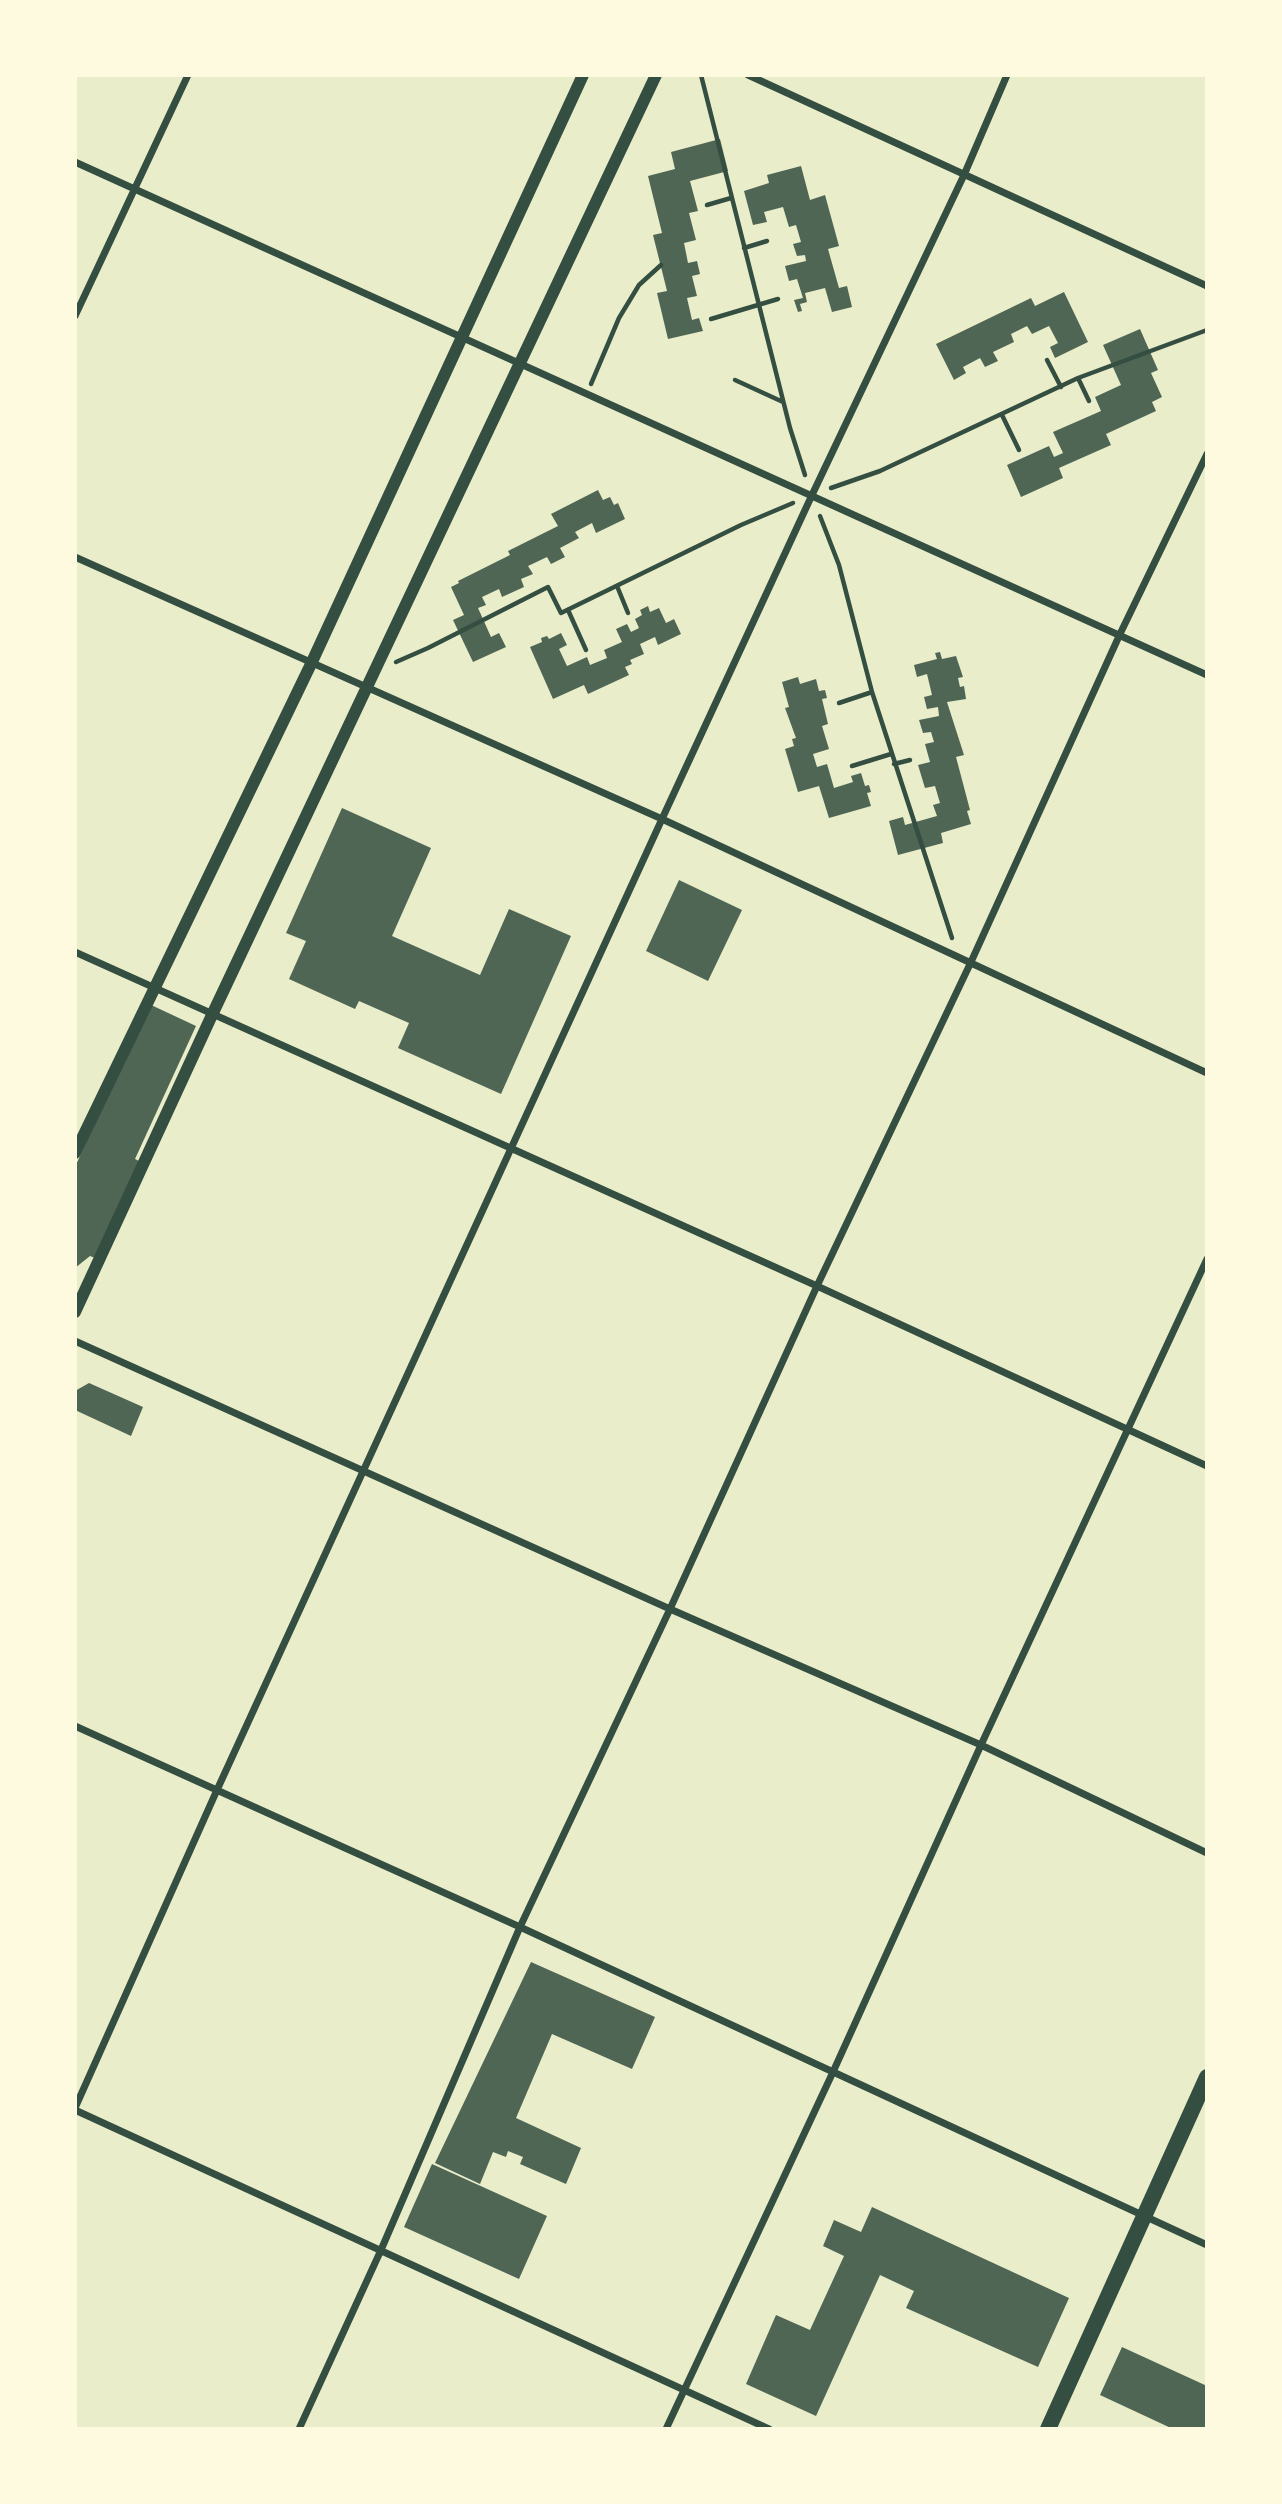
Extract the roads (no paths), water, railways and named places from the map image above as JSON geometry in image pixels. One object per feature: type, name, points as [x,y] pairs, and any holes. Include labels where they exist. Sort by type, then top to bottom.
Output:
[{"type":"main road","points":[[1048,2429],[1207,2077]]},
{"type":"street","points":[[75,316],[188,75]]},
{"type":"street","points":[[75,1153],[311,664],[583,75]]},
{"type":"street","points":[[75,1312],[212,1014],[656,75]]},
{"type":"street","points":[[748,75],[1207,286]]},
{"type":"street","points":[[769,2429],[75,2109],[217,1790],[662,819],[964,175],[1007,75]]},
{"type":"street","points":[[75,162],[1207,675]]},
{"type":"street","points":[[299,2429],[381,2250],[520,1927],[670,1609],[817,1286],[971,962],[1120,634],[1207,454]]},
{"type":"street","points":[[75,557],[662,819],[1207,1073]]},
{"type":"street","points":[[75,952],[817,1286],[1207,1466]]},
{"type":"street","points":[[666,2429],[1207,1259]]},
{"type":"street","points":[[75,1341],[670,1609],[981,1745],[1207,1853]]},
{"type":"street","points":[[75,1726],[520,1927],[1207,2245]]}]
